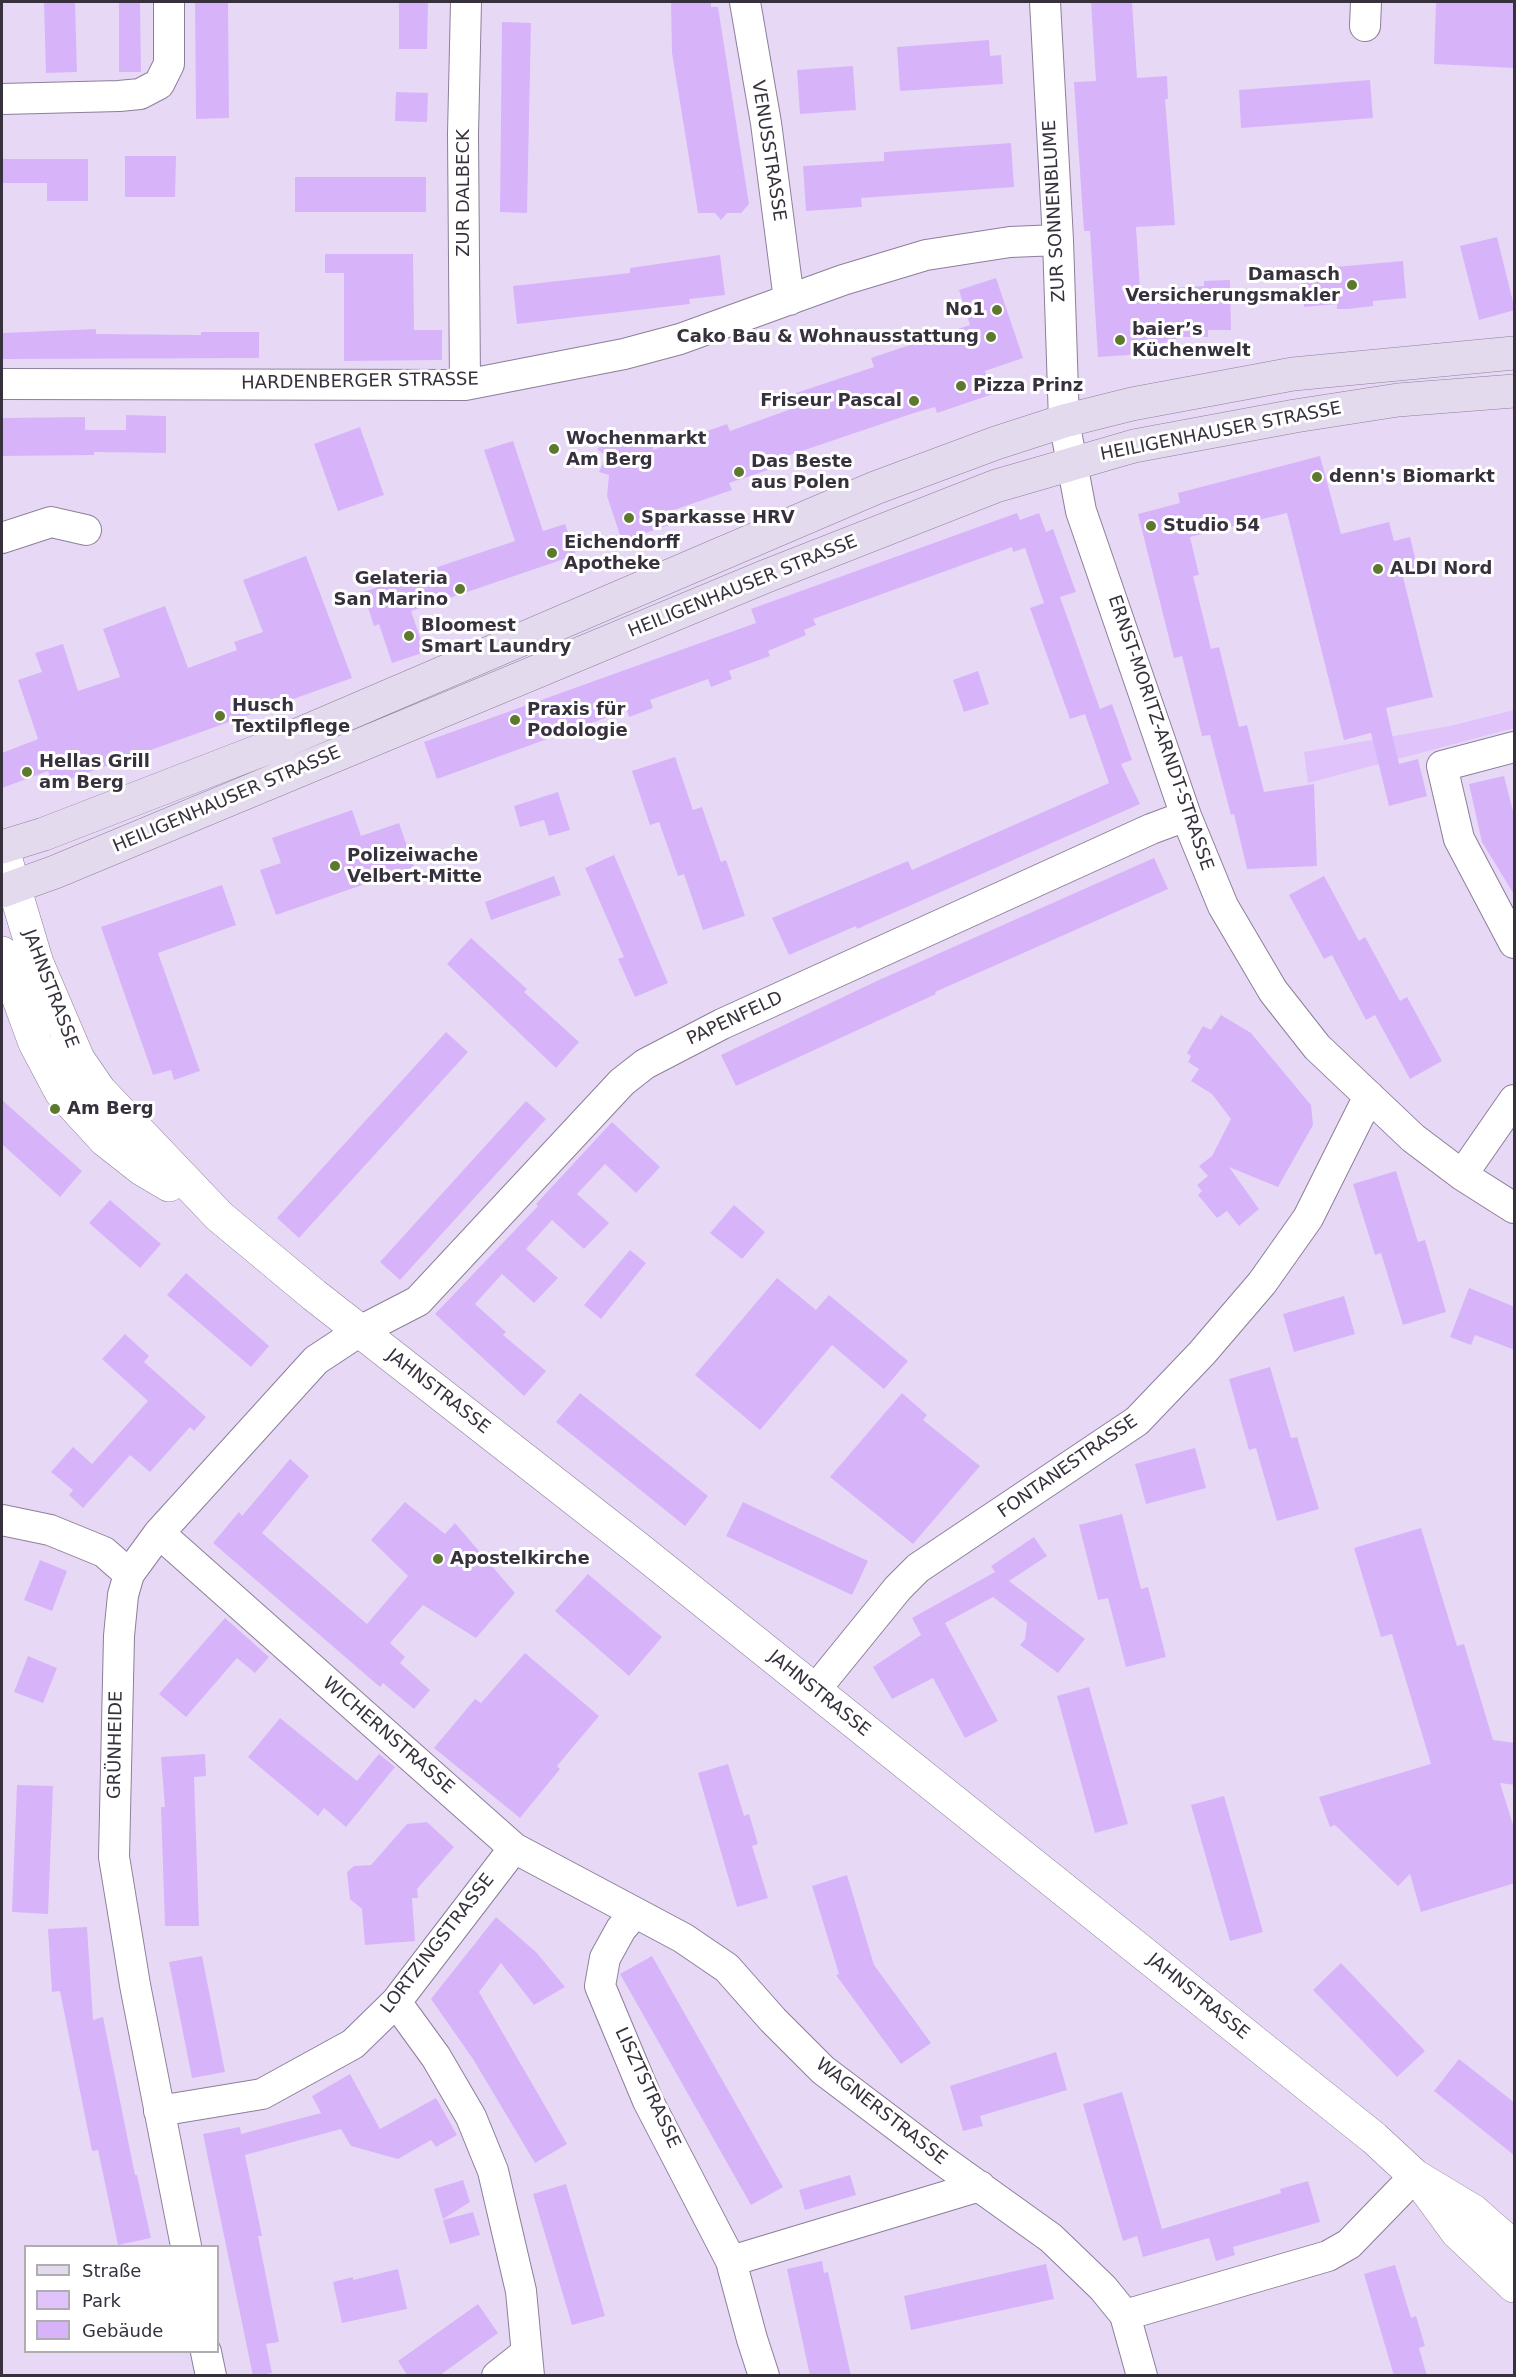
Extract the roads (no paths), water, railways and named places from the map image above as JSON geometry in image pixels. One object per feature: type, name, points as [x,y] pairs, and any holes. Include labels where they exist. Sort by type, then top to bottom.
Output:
[{"type":"main road","name":"HEILIGENHAUSER STRASSE","points":[[2,847],[44,834],[272,746],[874,488],[996,442],[1064,421],[1148,401],[1293,374],[1515,352]]},
{"type":"main road","name":"HEILIGENHAUSER STRASSE","points":[[7,889],[764,577],[996,486],[1072,462],[1134,446],[1294,416],[1398,400],[1515,391]]},
{"type":"street","points":[[2,99],[140,94],[159,84],[169,64],[169,2]]},
{"type":"street","name":"ZUR DALBECK","points":[[465,385],[463,134],[466,2]]},
{"type":"street","name":"VENUSSTRASSE","points":[[745,2],[766,123],[789,300]]},
{"type":"street","name":"ZUR SONNENBLUME","points":[[1045,2],[1058,240],[1064,421],[1072,462]]},
{"type":"street","name":"HARDENBERGER STRASSE","points":[[2,384],[465,385],[624,354],[680,339],[926,255],[1010,242],[1058,240]]},
{"type":"street","name":"ERNST-MORITZ-ARNDT-STRASSE","points":[[1072,462],[1081,511],[1186,816],[1223,906],[1273,991],[1317,1047],[1413,1138],[1462,1175],[1515,1208]]},
{"type":"street","points":[[2,538],[51,522],[86,530]]},
{"type":"street","points":[[1515,747],[1442,766],[1459,839],[1515,943]]},
{"type":"street","name":"PAPENFELD","points":[[360,1331],[418,1301],[622,1082],[645,1064],[722,1024],[1151,829],[1186,816]]},
{"type":"street","name":"JAHNSTRASSE","points":[[2,847],[7,889],[78,1059],[100,1092],[219,1216],[360,1331],[814,1690],[1374,2138],[1415,2176],[1457,2232],[1515,2286]]},
{"type":"street","name":"JAHNSTRASSE","points":[[2,953],[34,1043],[61,1092],[72,1106],[105,1140],[142,1169],[219,1216]]},
{"type":"street","name":"FONTANESTRASSE","points":[[814,1690],[898,1588],[918,1568],[1137,1421],[1202,1353],[1262,1283],[1308,1218],[1369,1096]]},
{"type":"street","points":[[1462,1175],[1515,1100]]},
{"type":"street","name":"GRÜNHEIDE","points":[[186,2245],[159,2111],[114,1857],[119,1636],[123,1595],[129,1574],[159,1533],[310,1366],[360,1331]]},
{"type":"street","points":[[2,1520],[50,1530],[104,1552],[129,1574]]},
{"type":"street","name":"WICHERNSTRASSE","points":[[159,1533],[514,1848],[634,1914]]},
{"type":"street","name":"LORTZINGSTRASSE","points":[[159,2111],[262,2094],[353,2044],[396,2002],[514,1848]]},
{"type":"street","name":"WAGNERSTRASSE","points":[[634,1914],[683,1938],[727,1968],[773,2020],[823,2070],[928,2150],[1051,2238],[1103,2288],[1125,2314],[1142,2376]]},
{"type":"street","name":"LISZTSTRASSE","points":[[634,1914],[621,1929],[605,1958],[600,1986],[648,2101],[731,2262],[764,2376]]},
{"type":"street","points":[[396,2002],[442,2067],[471,2117],[493,2171],[521,2291],[528,2364],[497,2376]]},
{"type":"street","points":[[1125,2314],[1328,2256],[1348,2244],[1415,2176]]},
{"type":"street","name":"JAHNSTRASSE","points":[[1415,2176],[1473,2211],[1515,2247]]},
{"type":"street","points":[[731,2262],[980,2186]]},
{"type":"street","points":[[206,2353],[211,2376]]},
{"type":"place","name":"Damasch Versicherungsmakler","points":[[1352,285]]},
{"type":"place","name":"No1","points":[[997,310]]},
{"type":"place","name":"Cako Bau & Wohnausstattung","points":[[991,337]]},
{"type":"place","name":"baier’s Küchenwelt","points":[[1120,340]]},
{"type":"place","name":"Pizza Prinz","points":[[961,386]]},
{"type":"place","name":"Friseur Pascal","points":[[914,401]]},
{"type":"place","name":"Wochenmarkt Am Berg","points":[[554,449]]},
{"type":"place","name":"Das Beste aus Polen","points":[[739,472]]},
{"type":"place","name":"denn's Biomarkt","points":[[1317,477]]},
{"type":"place","name":"Sparkasse HRV","points":[[629,518]]},
{"type":"place","name":"Studio 54","points":[[1151,526]]},
{"type":"place","name":"Eichendorff Apotheke","points":[[552,553]]},
{"type":"place","name":"ALDI Nord","points":[[1378,569]]},
{"type":"place","name":"Gelateria San Marino","points":[[460,589]]},
{"type":"place","name":"Bloomest Smart Laundry","points":[[409,636]]},
{"type":"place","name":"Husch Textilpflege","points":[[220,716]]},
{"type":"place","name":"Praxis für Podologie","points":[[515,720]]},
{"type":"place","name":"Hellas Grill am Berg","points":[[27,772]]},
{"type":"place","name":"Polizeiwache Velbert-Mitte","points":[[335,866]]},
{"type":"place","name":"Am Berg","points":[[55,1109]]},
{"type":"place","name":"Apostelkirche","points":[[438,1559]]}]
